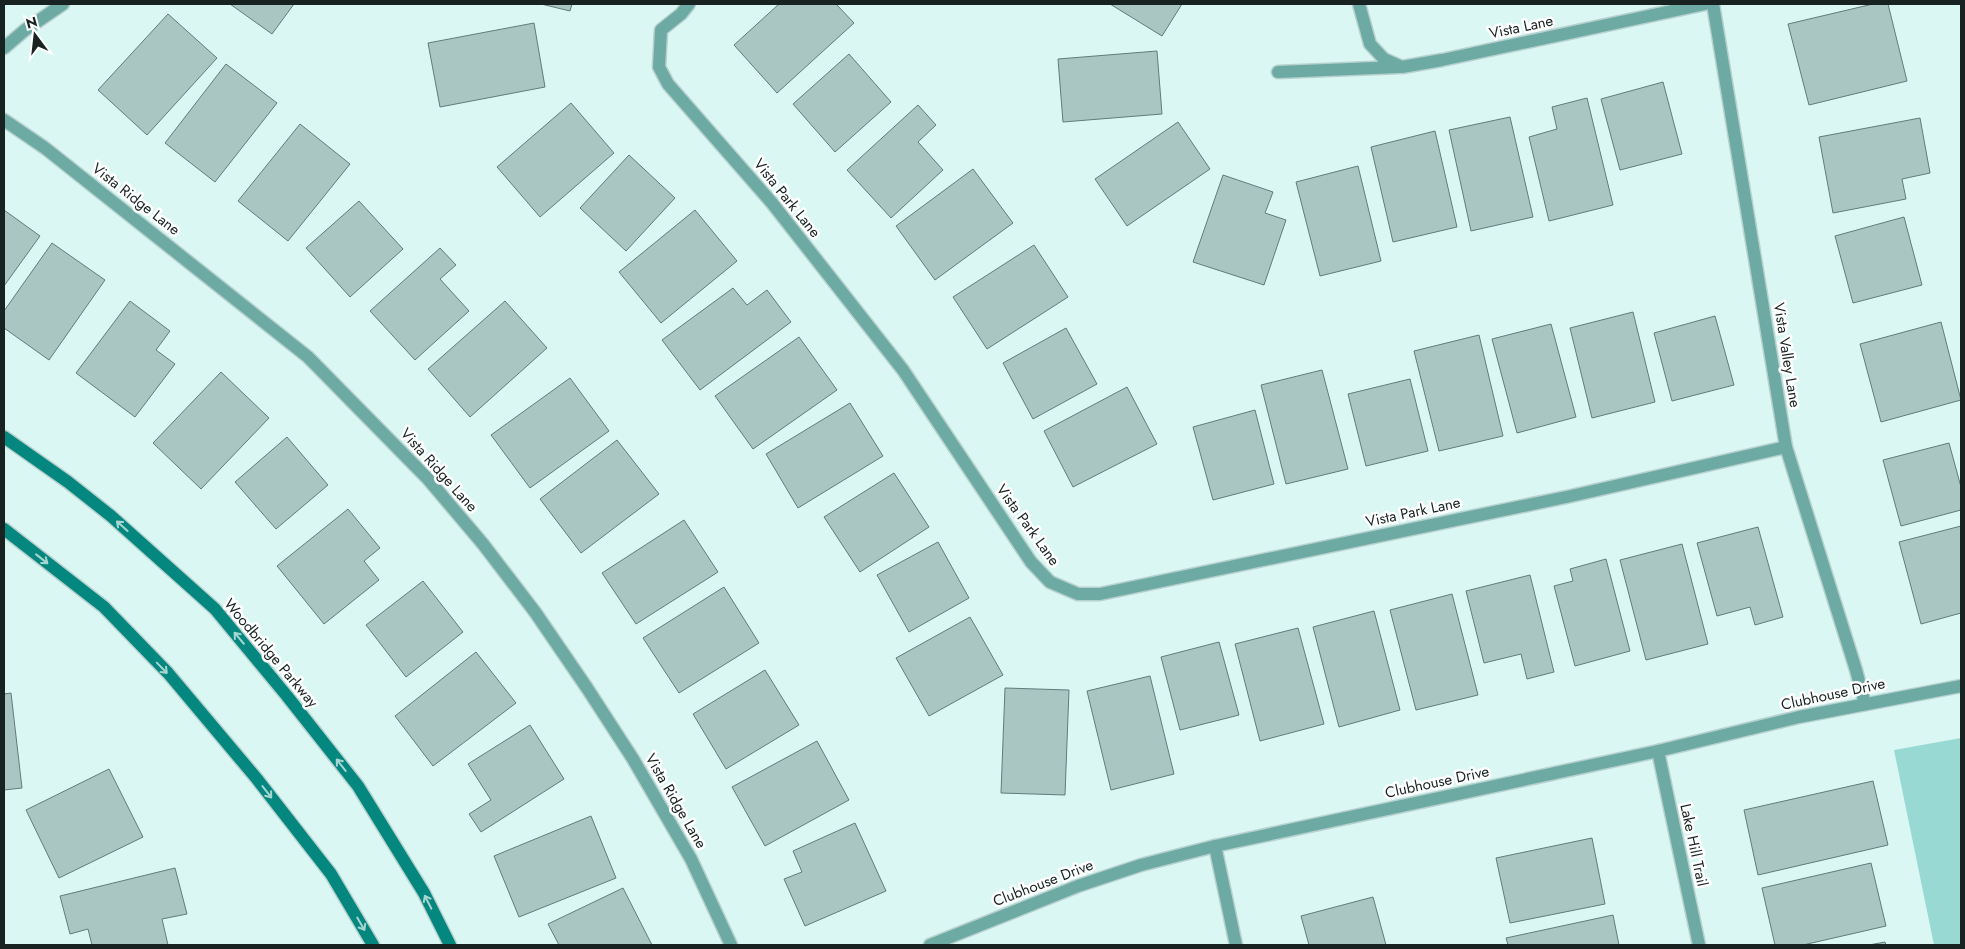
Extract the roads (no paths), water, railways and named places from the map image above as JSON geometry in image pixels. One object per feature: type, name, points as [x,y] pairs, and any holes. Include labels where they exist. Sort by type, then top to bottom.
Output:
[{"type":"main road","name":"Woodbridge Parkway","points":[[4,437],[68,482],[111,516],[215,609],[358,786],[424,893],[450,945]]},
{"type":"main road","points":[[4,529],[104,607],[168,673],[332,874],[373,945]]},
{"type":"street","points":[[4,48],[25,30],[63,4]]},
{"type":"street","name":"Vista Park Lane","points":[[689,4],[681,14],[661,30],[659,66],[668,84],[772,204],[903,370],[1032,562],[1050,582],[1078,594],[1110,592],[1571,496],[1786,447]]},
{"type":"street","points":[[1359,4],[1370,44],[1384,59],[1402,66]]},
{"type":"street","name":"Vista Lane","points":[[1278,72],[1402,66],[1442,60],[1705,4]]},
{"type":"street","name":"Vista Valley Lane","points":[[1713,4],[1786,447],[1856,670],[1864,704]]},
{"type":"street","name":"Vista Ridge Lane","points":[[4,120],[45,148],[308,356],[428,479],[483,544],[535,612],[633,759],[691,859],[731,945]]},
{"type":"street","name":"Clubhouse Drive","points":[[930,945],[1078,886],[1141,865],[1215,846],[1658,751],[1799,717],[1961,686]]},
{"type":"street","name":"Lake Hill Trail","points":[[1658,751],[1699,945]]},
{"type":"street","points":[[1215,846],[1236,945]]}]
